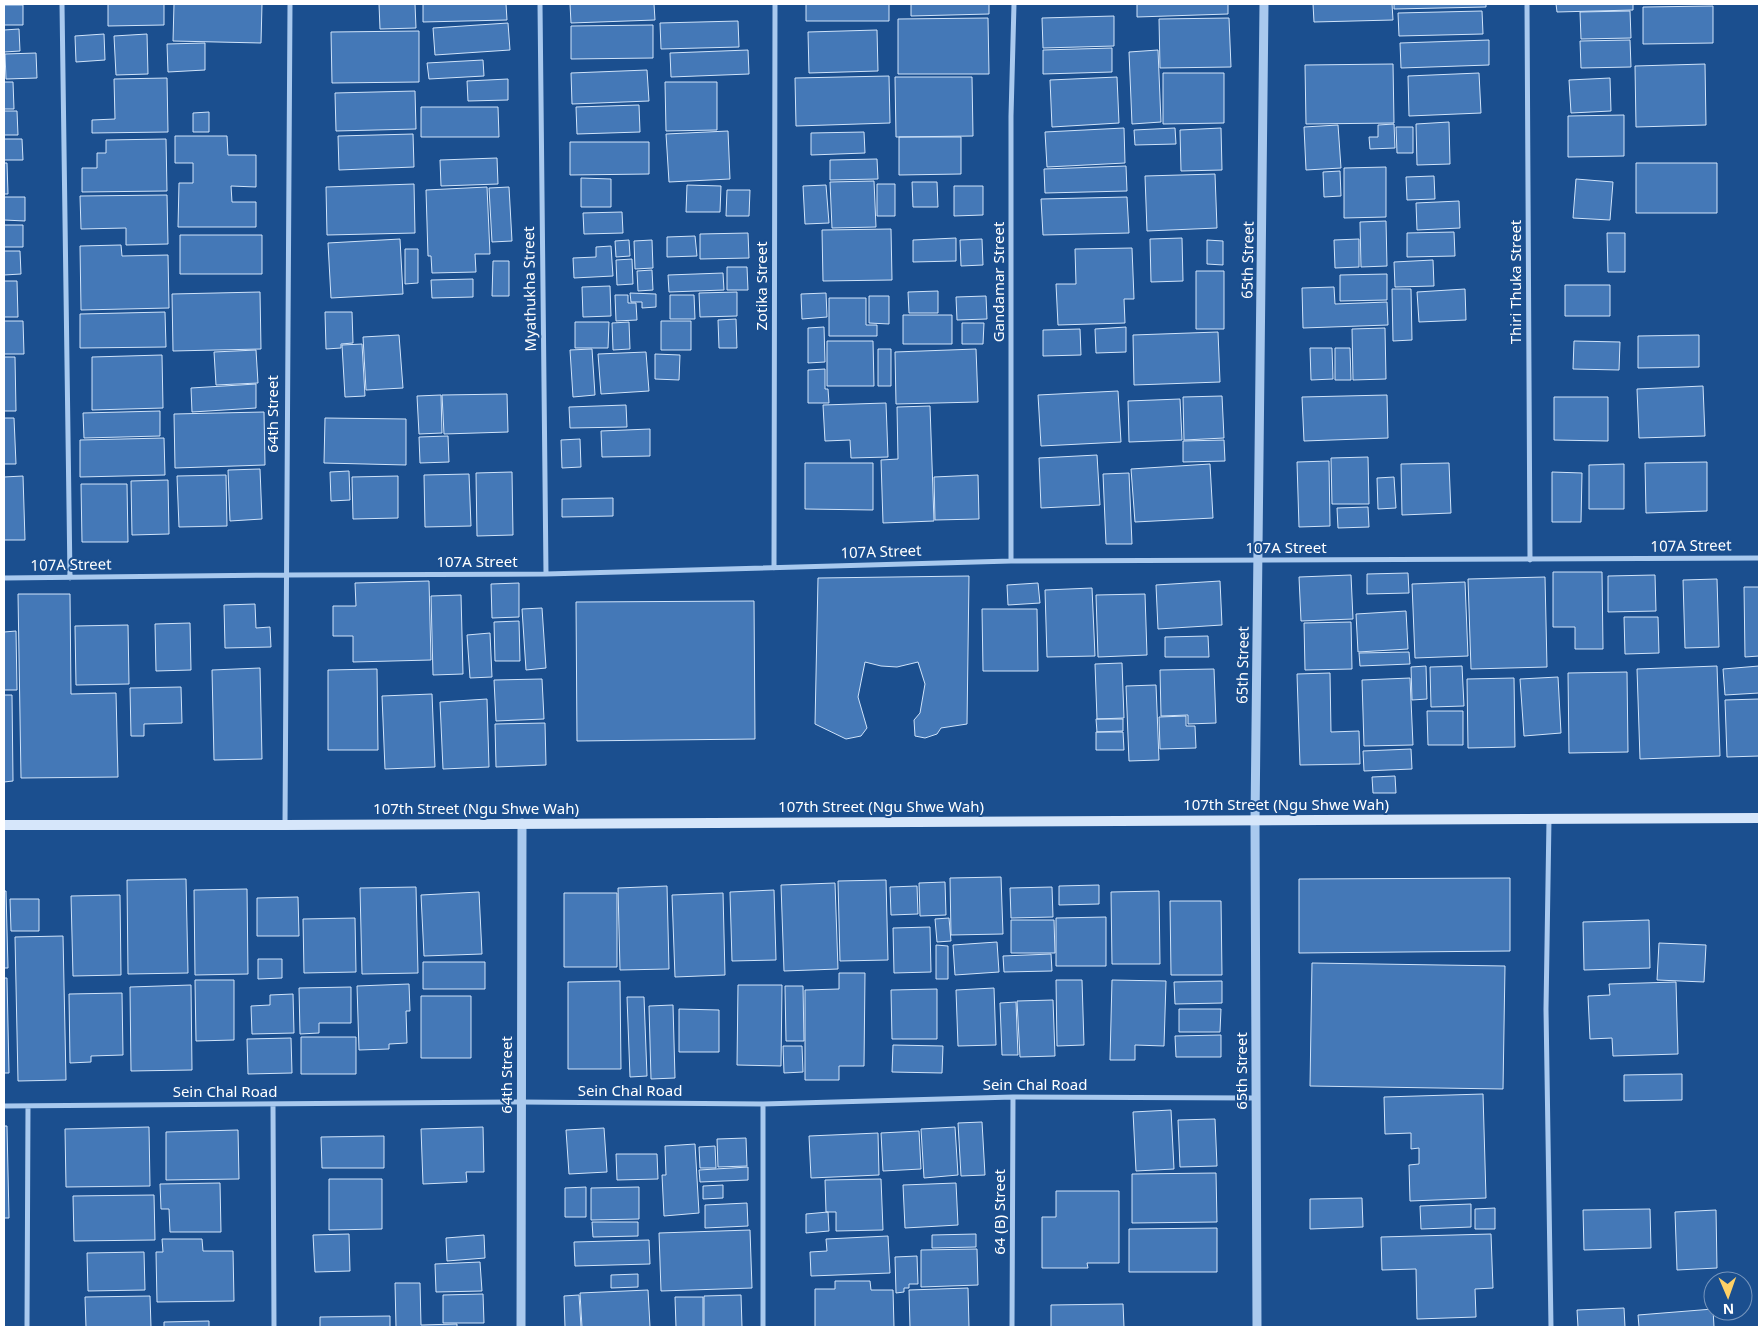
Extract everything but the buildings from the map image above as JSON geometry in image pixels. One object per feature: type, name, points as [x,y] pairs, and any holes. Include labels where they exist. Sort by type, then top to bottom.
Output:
[{"type":"main road","name":"107th Street (Ngu Shwe Wah)","points":[[4,825],[1759,818]]},
{"type":"street","points":[[62,4],[70,578]]},
{"type":"street","name":"64th Street","points":[[285,825],[290,4]]},
{"type":"street","name":"Myathukha Street","points":[[540,4],[546,574]]},
{"type":"street","name":"Zotika Street","points":[[774,568],[775,4]]},
{"type":"street","name":"Gandamar Street","points":[[1011,561],[1011,116],[1014,4]]},
{"type":"street","name":"65th Street","points":[[1257,1327],[1255,820],[1264,4]]},
{"type":"street","name":"Thiri Thuka Street","points":[[1527,4],[1530,560]]},
{"type":"street","name":"107A Street","points":[[4,578],[546,574],[1011,561],[1759,558]]},
{"type":"street","points":[[1548,819],[1546,1009],[1551,1327]]},
{"type":"street","name":"64th Street","points":[[521,1327],[522,823]]},
{"type":"street","name":"Sein Chal Road","points":[[4,1106],[521,1102],[763,1104],[1013,1097],[1256,1098]]},
{"type":"street","name":"64 (B) Street","points":[[1012,1327],[1013,1097]]},
{"type":"street","points":[[273,1104],[274,1327]]},
{"type":"street","points":[[763,1104],[763,1327]]},
{"type":"street","points":[[27,1327],[28,1106]]}]
